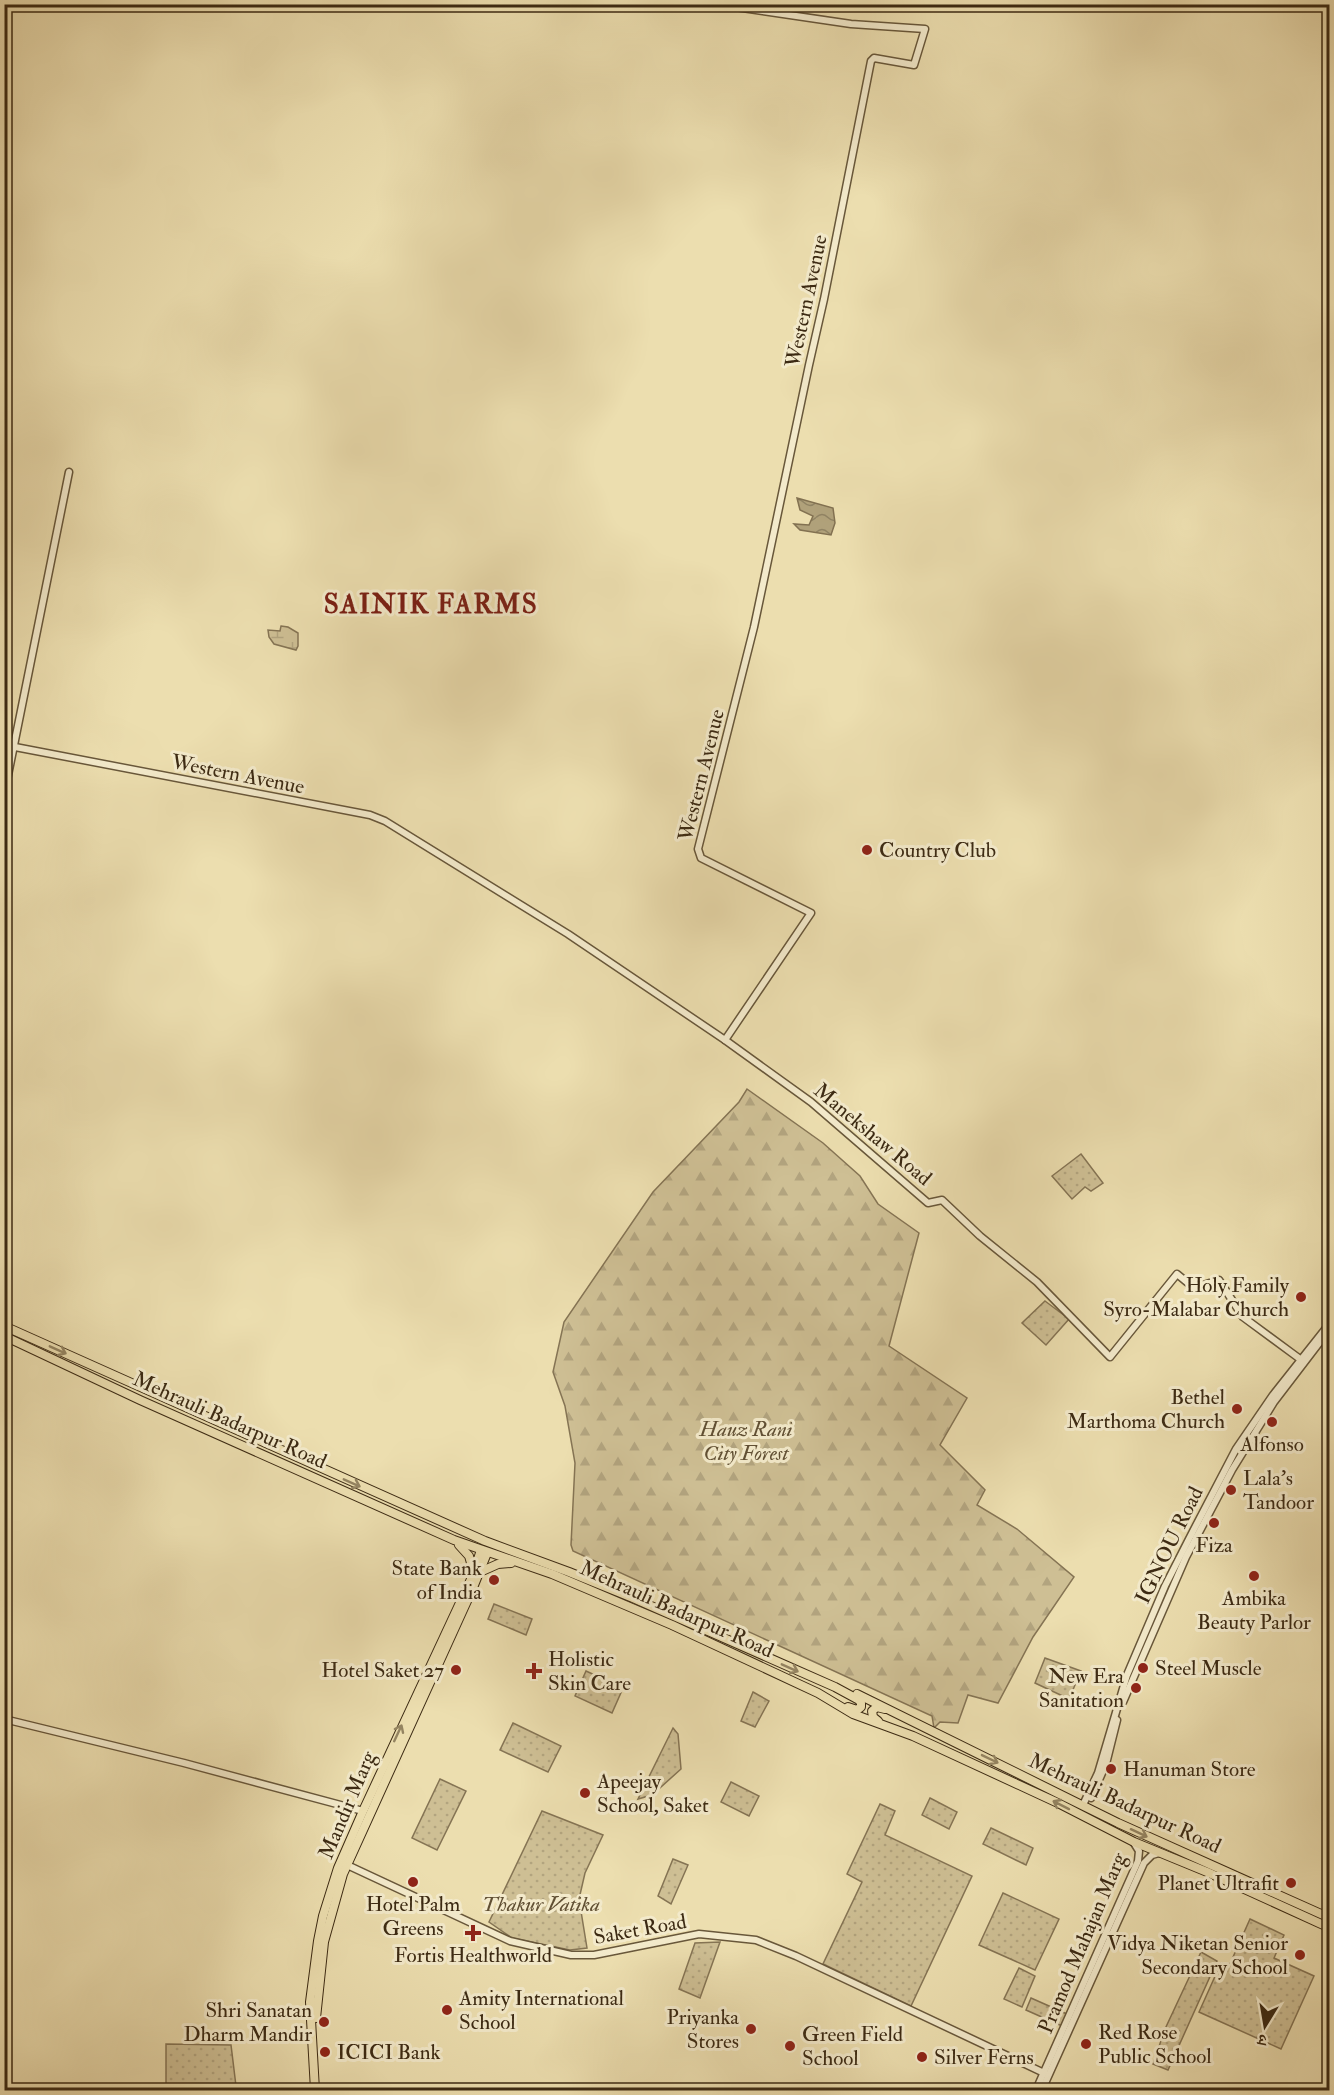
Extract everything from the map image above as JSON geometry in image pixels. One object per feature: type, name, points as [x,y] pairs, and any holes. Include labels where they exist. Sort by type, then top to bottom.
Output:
[{"type":"main road","name":"Mehrauli Badarpur Road","points":[[4,1326],[485,1542],[562,1569],[633,1598],[835,1687]]},
{"type":"main road","name":"Mehrauli Badarpur Road","points":[[4,1336],[140,1400],[454,1540],[599,1592],[818,1693],[853,1714],[913,1736],[1058,1803],[1134,1842],[1207,1872],[1329,1928]]},
{"type":"main road","points":[[366,1501],[370,1491]]},
{"type":"main road","points":[[454,1540],[469,1556],[473,1568],[472,1577]]},
{"type":"main road","name":"Mandir Marg","points":[[344,1863],[480,1572],[484,1552]]},
{"type":"main road","name":"Mandir Marg","points":[[317,2091],[310,2002],[321,1924],[363,1811],[484,1552]]},
{"type":"main road","points":[[480,1572],[498,1564],[516,1563]]},
{"type":"main road","points":[[818,1693],[855,1710],[860,1708],[859,1700],[835,1687]]},
{"type":"main road","points":[[835,1687],[872,1700],[906,1717]]},
{"type":"main road","points":[[906,1717],[879,1707],[875,1708],[872,1713],[876,1720],[913,1736]]},
{"type":"main road","name":"Mehrauli Badarpur Road","points":[[906,1717],[1147,1837],[1329,1918]]},
{"type":"street","name":"Western Avenue","points":[[15,747],[370,815],[385,821],[568,934],[724,1041],[811,913],[701,858],[698,849],[754,627],[808,365],[824,299],[871,60],[874,58],[914,65],[925,28],[886,24],[851,24],[715,4]]},
{"type":"street","points":[[4,795],[69,472]]},
{"type":"street","name":"Manekshaw Road","points":[[724,1041],[811,1102],[928,1203],[942,1200],[980,1236],[1037,1282],[1110,1357],[1178,1274],[1193,1288],[1219,1280],[1243,1317],[1300,1359]]},
{"type":"street","name":"IGNOU Road","points":[[1085,1806],[1098,1773],[1127,1675],[1165,1586],[1238,1447],[1300,1359],[1329,1323]]},
{"type":"street","name":"IGNOU Road","points":[[1085,1806],[1103,1771],[1130,1682],[1186,1557],[1232,1470],[1274,1402],[1329,1329]]},
{"type":"street","points":[[1238,1447],[1244,1452]]},
{"type":"street","points":[[4,1719],[183,1763],[363,1811]]},
{"type":"street","name":"Pramod Mahajan Marg","points":[[1042,2091],[1114,1924],[1138,1861],[1139,1851],[1134,1842]]},
{"type":"street","name":"Pramod Mahajan Marg","points":[[1036,2091],[1144,1863],[1152,1855],[1159,1853]]},
{"type":"street","name":"Saket Road","points":[[344,1863],[510,1941],[571,1955],[594,1955],[699,1935],[756,1940],[796,1956],[1044,2073]]},
{"type":"green space","points":[[281,626],[298,633],[296,650],[274,644],[269,637],[268,630],[280,631]]},
{"type":"green space","name":"Hauz Rani City Forest","points":[[747,1089],[823,1143],[860,1176],[878,1204],[919,1233],[889,1346],[967,1398],[940,1445],[985,1490],[977,1505],[1017,1529],[1074,1577],[1033,1637],[998,1703],[968,1695],[958,1723],[940,1722],[934,1728],[932,1716],[573,1551],[571,1545],[575,1463],[565,1406],[553,1372],[564,1322],[653,1192],[739,1102]]},
{"type":"green space","points":[[1081,1154],[1103,1183],[1091,1191],[1085,1187],[1072,1199],[1052,1176]]},
{"type":"green space","points":[[1045,1301],[1069,1319],[1046,1345],[1022,1323]]},
{"type":"green space","points":[[494,1604],[532,1619],[526,1635],[488,1619]]},
{"type":"green space","points":[[1045,1658],[1081,1671],[1069,1699],[1035,1683]]},
{"type":"green space","points":[[586,1671],[623,1688],[612,1713],[575,1696]]},
{"type":"green space","points":[[753,1692],[769,1701],[755,1727],[741,1721]]},
{"type":"green space","points":[[513,1723],[561,1746],[548,1772],[500,1750]]},
{"type":"green space","points":[[673,1728],[678,1734],[681,1769],[652,1795],[638,1799]]},
{"type":"green space","points":[[440,1779],[466,1791],[437,1850],[412,1838]]},
{"type":"green space","points":[[731,1782],[759,1796],[749,1816],[721,1802]]},
{"type":"green space","points":[[930,1798],[957,1812],[949,1829],[922,1815]]},
{"type":"green space","points":[[880,1804],[895,1811],[885,1835],[972,1876],[911,2006],[823,1964],[862,1882],[847,1874]]},
{"type":"green space","name":"Thakur Vatika","points":[[542,1811],[603,1835],[585,1873],[579,1899],[587,1948],[570,1950],[512,1938],[489,1922]]},
{"type":"green space","points":[[991,1828],[1033,1848],[1026,1865],[983,1844]]},
{"type":"green space","points":[[673,1859],[688,1865],[671,1904],[658,1896]]},
{"type":"green space","points":[[1003,1893],[1059,1919],[1035,1970],[979,1945]]},
{"type":"green space","points":[[1250,1919],[1284,1935],[1274,1958],[1314,1976],[1281,2049],[1199,2012],[1221,1963],[1229,1966]]},
{"type":"green space","points":[[720,1942],[700,1998],[679,1989],[695,1943]]},
{"type":"green space","points":[[1201,1952],[1217,1961],[1168,2070],[1153,2064],[1165,2029]]},
{"type":"green space","points":[[1019,1968],[1035,1976],[1022,2007],[1004,1999]]},
{"type":"green space","points":[[1031,1998],[1067,2014],[1062,2026],[1026,2010]]},
{"type":"green space","points":[[166,2044],[231,2045],[236,2086],[166,2090]]},
{"type":"water","points":[[797,498],[833,508],[835,523],[831,535],[800,530],[794,524],[809,525],[813,516],[800,510]]},
{"type":"place","name":"Country Club","points":[[867,850]]},
{"type":"place","name":"Holy Family Syro-Malabar Church","points":[[1301,1297]]},
{"type":"place","name":"Bethel Marthoma Church","points":[[1237,1409]]},
{"type":"place","name":"Alfonso","points":[[1272,1422]]},
{"type":"place","name":"Lala's Tandoor","points":[[1231,1490]]},
{"type":"place","name":"Fiza","points":[[1214,1523]]},
{"type":"place","name":"Ambika Beauty Parlor","points":[[1254,1576]]},
{"type":"place","name":"State Bank of India","points":[[494,1580]]},
{"type":"place","name":"Steel Muscle","points":[[1143,1668]]},
{"type":"place","name":"Hotel Saket 27","points":[[456,1670]]},
{"type":"place","name":"Holistic Skin Care","points":[[534,1671]]},
{"type":"place","name":"New Era Sanitation","points":[[1136,1688]]},
{"type":"place","name":"Hanuman Store","points":[[1111,1769]]},
{"type":"place","name":"Apeejay School, Saket","points":[[585,1793]]},
{"type":"place","name":"Hotel Palm Greens","points":[[413,1882]]},
{"type":"place","name":"Planet Ultrafit","points":[[1291,1883]]},
{"type":"place","name":"Fortis Healthworld","points":[[473,1933]]},
{"type":"place","name":"Vidya Niketan Senior Secondary School","points":[[1300,1955]]},
{"type":"place","name":"Amity International School","points":[[447,2010]]},
{"type":"place","name":"Shri Sanatan Dharm Mandir","points":[[324,2022]]},
{"type":"place","name":"Priyanka Stores","points":[[751,2029]]},
{"type":"place","name":"Red Rose Public School","points":[[1086,2044]]},
{"type":"place","name":"Green Field School","points":[[790,2046]]},
{"type":"place","name":"ICICI Bank","points":[[325,2052]]},
{"type":"place","name":"Silver Ferns","points":[[922,2057]]},
{"type":"district","name":"SAINIK FARMS","points":[[431,604]]}]
